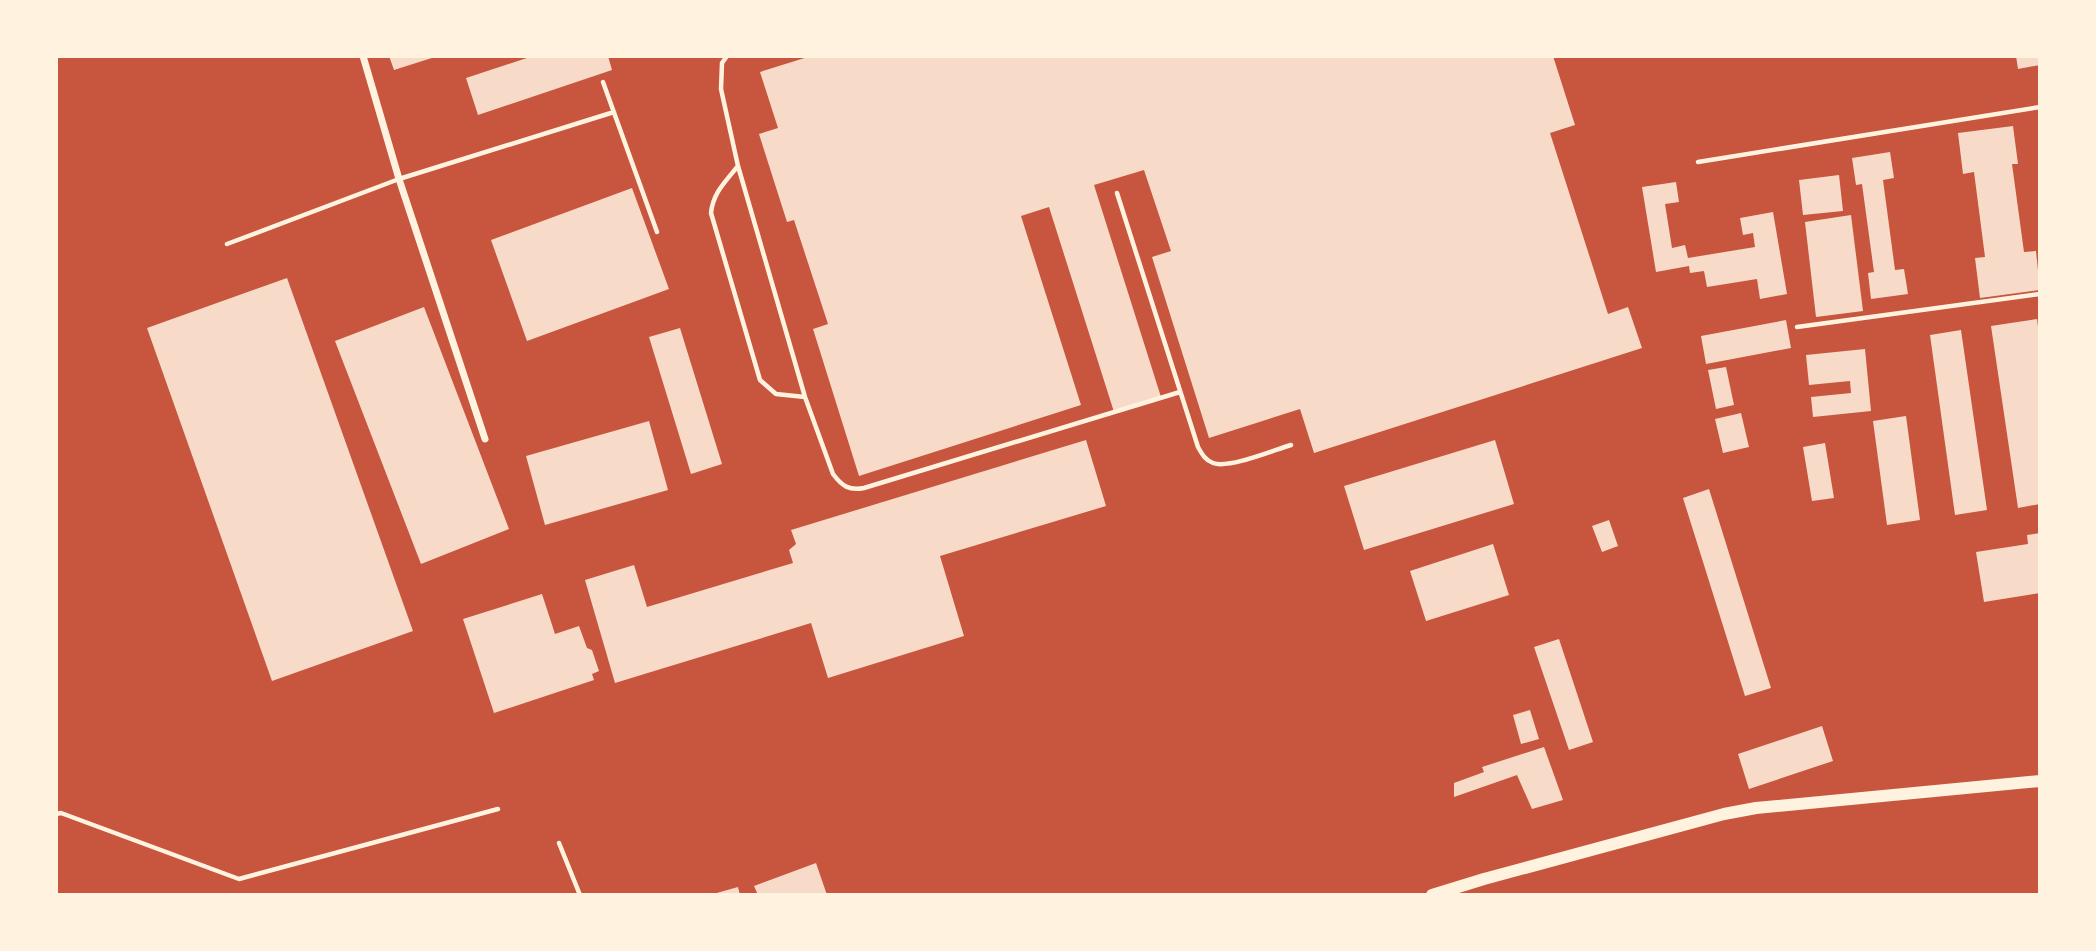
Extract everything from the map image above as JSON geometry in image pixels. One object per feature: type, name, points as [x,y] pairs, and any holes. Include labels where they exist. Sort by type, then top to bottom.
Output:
[{"type":"street","points":[[363,56],[399,179],[485,439]]},
{"type":"street","points":[[1432,895],[1484,878],[1697,821],[1756,808],[2040,781]]},
{"type":"lane","points":[[727,56],[722,63],[721,89],[738,166],[805,397],[833,474],[840,483],[852,490],[1180,392]]},
{"type":"lane","points":[[603,82],[657,232]]},
{"type":"lane","points":[[1698,162],[2040,107]]},
{"type":"lane","points":[[227,244],[399,179],[614,112]]},
{"type":"lane","points":[[738,166],[712,200],[711,213],[760,380],[776,394],[805,397]]},
{"type":"lane","points":[[1117,193],[1198,447],[1204,458],[1216,465],[1232,463],[1291,444]]},
{"type":"lane","points":[[1797,327],[2040,294]]},
{"type":"lane","points":[[56,814],[61,813],[239,879],[498,809]]},
{"type":"lane","points":[[559,843],[580,895]]},
{"type":"building","points":[[389,56],[435,56],[435,57],[394,70]]},
{"type":"building","points":[[533,56],[608,56],[612,70],[478,115],[466,78]]},
{"type":"building","points":[[811,56],[1553,56],[1575,125],[1550,133],[1608,314],[1628,307],[1642,348],[1314,453],[1300,409],[1209,438],[1152,257],[1171,251],[1144,170],[1094,185],[1161,397],[1114,412],[1049,207],[1021,216],[1081,405],[859,476],[813,329],[828,324],[794,220],[787,222],[759,134],[778,128],[760,72]]},
{"type":"building","points":[[2016,56],[2040,56],[2040,65],[2018,69]]},
{"type":"building","points":[[2013,126],[2018,164],[2012,164],[2024,252],[2036,251],[2040,290],[1980,298],[1975,258],[1985,257],[1974,172],[1963,174],[1958,133]]},
{"type":"building","points":[[1890,152],[1894,178],[1883,180],[1895,270],[1904,269],[1908,294],[1871,299],[1868,273],[1874,272],[1862,184],[1856,185],[1852,158]]},
{"type":"building","points":[[1839,175],[1843,211],[1803,215],[1799,180]]},
{"type":"building","points":[[1676,182],[1679,202],[1665,204],[1672,248],[1685,245],[1688,258],[1755,247],[1753,233],[1743,235],[1740,218],[1773,212],[1787,294],[1760,299],[1757,279],[1707,287],[1704,271],[1690,273],[1689,266],[1656,272],[1642,187]]},
{"type":"building","points":[[632,188],[669,289],[527,341],[491,240]]},
{"type":"building","points":[[1851,215],[1863,311],[1816,317],[1805,222]]},
{"type":"building","points":[[287,278],[413,631],[272,681],[147,328]]},
{"type":"building","points":[[424,307],[509,529],[421,564],[335,341]]},
{"type":"building","points":[[2037,319],[2040,341],[2040,504],[2018,508],[1991,326]]},
{"type":"building","points":[[1786,320],[1791,348],[1706,364],[1701,336]]},
{"type":"building","points":[[680,328],[722,464],[691,474],[649,337]]},
{"type":"building","points":[[1961,330],[1987,510],[1955,515],[1930,335]]},
{"type":"building","points":[[1865,349],[1871,411],[1813,417],[1811,397],[1851,393],[1850,381],[1809,385],[1806,355]]},
{"type":"building","points":[[1726,367],[1734,405],[1716,409],[1708,370]]},
{"type":"building","points":[[1741,413],[1749,447],[1723,453],[1715,419]]},
{"type":"building","points":[[1906,416],[1920,520],[1887,525],[1873,421]]},
{"type":"building","points":[[649,421],[668,490],[545,525],[526,456]]},
{"type":"building","points":[[1086,440],[1106,506],[940,556],[964,636],[828,678],[811,623],[615,683],[585,580],[634,565],[647,607],[793,563],[789,550],[796,544],[791,530]]},
{"type":"building","points":[[1495,440],[1514,504],[1364,550],[1344,486]]},
{"type":"building","points":[[1825,443],[1834,498],[1812,501],[1803,447]]},
{"type":"building","points":[[1709,489],[1771,688],[1745,696],[1683,498]]},
{"type":"building","points":[[1609,520],[1618,546],[1602,552],[1592,526]]},
{"type":"building","points":[[2040,533],[2040,593],[1984,602],[1976,552],[2028,544],[2027,535]]},
{"type":"building","points":[[1493,544],[1509,595],[1426,621],[1410,571]]},
{"type":"building","points":[[542,594],[555,634],[579,626],[587,648],[592,650],[599,671],[592,674],[594,680],[494,713],[463,619]]},
{"type":"building","points":[[1559,639],[1593,742],[1569,750],[1534,647]]},
{"type":"building","points":[[1530,710],[1539,739],[1521,744],[1513,715]]},
{"type":"building","points":[[1822,726],[1833,761],[1749,789],[1738,754]]},
{"type":"building","points":[[1544,747],[1563,800],[1532,809],[1517,775],[1454,797],[1454,783],[1484,772],[1482,767]]},
{"type":"building","points":[[816,863],[827,895],[758,895],[754,886]]},
{"type":"building","points":[[738,887],[740,895],[713,895],[713,894]]}]
